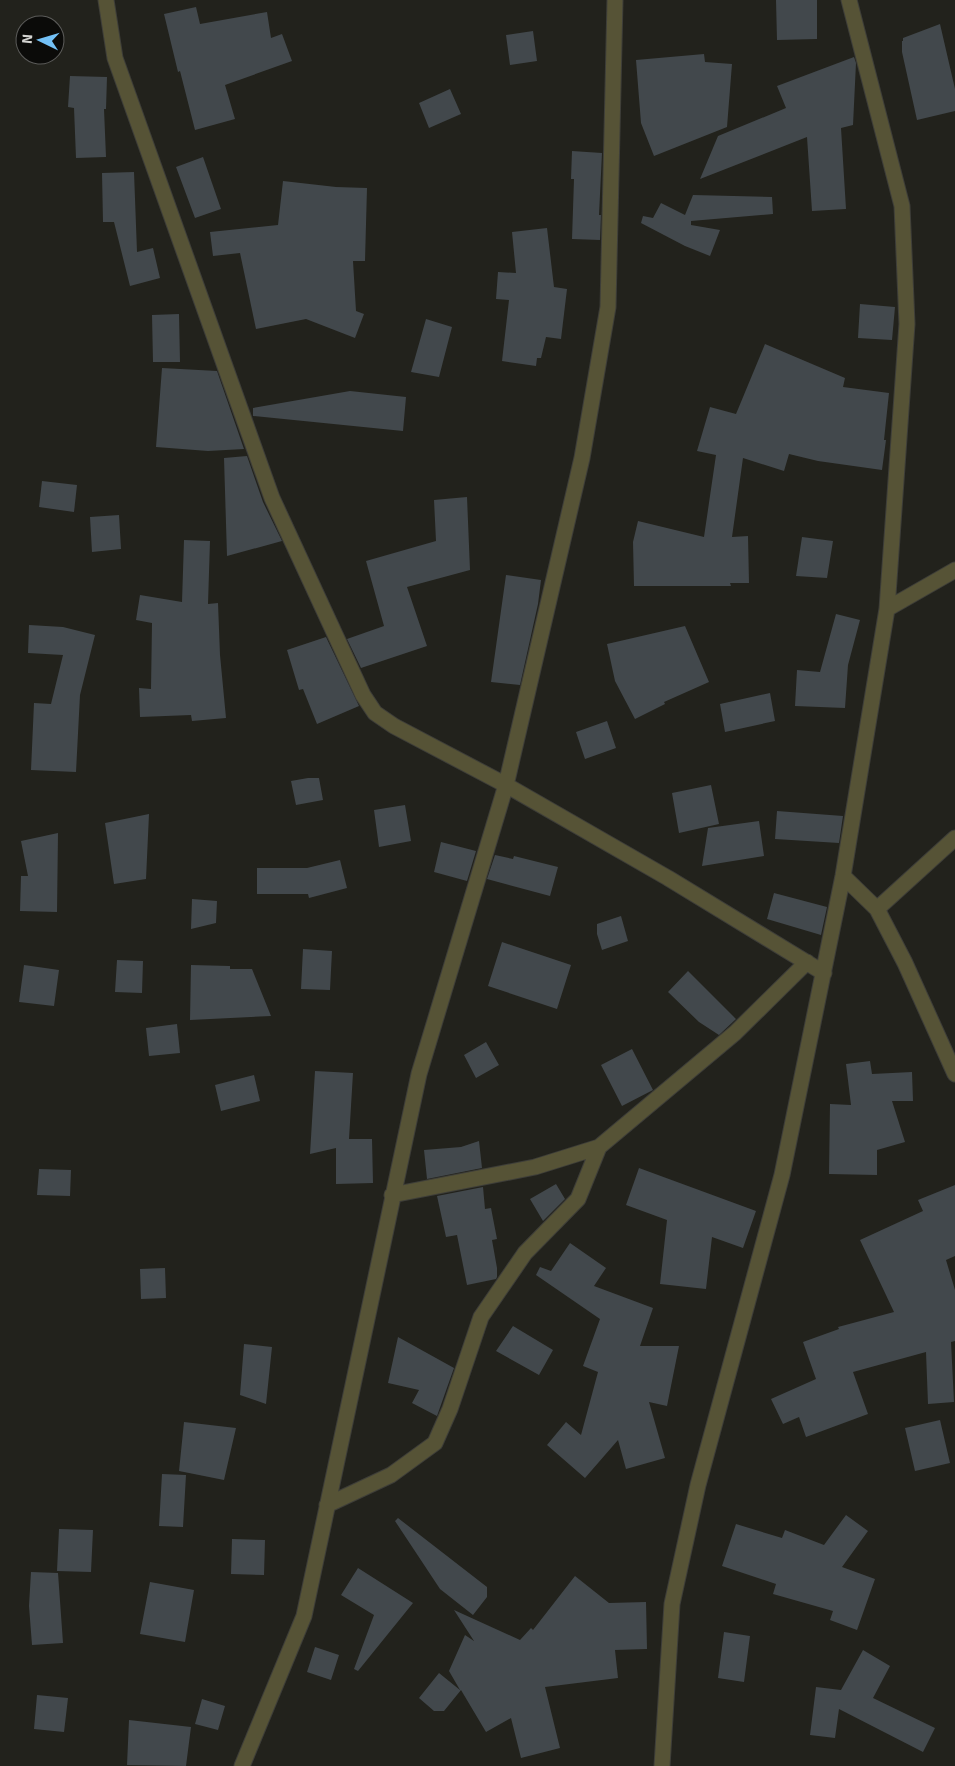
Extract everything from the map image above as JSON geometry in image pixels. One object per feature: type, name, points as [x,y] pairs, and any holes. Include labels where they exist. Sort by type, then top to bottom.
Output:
[{"type":"street","points":[[106,0],[115,58],[272,498],[363,695],[375,713],[394,726],[506,785],[668,878],[824,973]]},
{"type":"street","points":[[242,1766],[304,1616],[419,1074],[506,785],[582,458],[608,307],[615,0]]},
{"type":"street","points":[[662,1766],[672,1604],[698,1485],[782,1174],[843,876],[887,609],[907,324],[902,206],[850,0]]},
{"type":"street","points":[[887,609],[955,570]]},
{"type":"street","points":[[877,909],[955,838]]},
{"type":"street","points":[[843,876],[877,909],[905,963],[955,1074]]},
{"type":"street","points":[[392,1195],[535,1167],[599,1147],[735,1033],[807,962]]},
{"type":"street","points":[[327,1505],[391,1475],[435,1443],[450,1410],[481,1317],[525,1253],[578,1199],[599,1147]]},
{"type":"building","points":[[776,0],[817,0],[817,39],[777,40]]},
{"type":"building","points":[[196,7],[200,24],[267,12],[271,38],[282,34],[292,61],[225,85],[235,119],[195,130],[164,14]]},
{"type":"building","points":[[940,24],[955,89],[955,111],[917,120],[902,52],[902,41],[903,38]]},
{"type":"building","points":[[533,31],[537,61],[510,65],[506,35]]},
{"type":"building","points":[[704,54],[705,62],[732,64],[727,127],[654,156],[641,123],[636,60]]},
{"type":"building","points":[[854,57],[856,63],[853,125],[841,128],[846,209],[812,211],[807,137],[700,179],[718,136],[786,108],[777,86]]},
{"type":"building","points":[[70,76],[107,77],[106,109],[104,109],[106,157],[76,158],[74,108],[68,107]]},
{"type":"building","points":[[450,89],[461,114],[429,128],[419,103]]},
{"type":"building","points":[[572,151],[602,153],[599,215],[601,215],[600,240],[572,239],[574,179],[571,179]]},
{"type":"building","points":[[203,157],[221,209],[195,218],[176,167]]},
{"type":"building","points":[[134,172],[137,252],[153,248],[160,278],[130,286],[114,222],[103,222],[102,173]]},
{"type":"building","points":[[283,181],[336,187],[367,188],[365,261],[353,261],[356,311],[364,314],[355,338],[306,319],[256,329],[240,253],[213,256],[210,232],[278,225]]},
{"type":"building","points":[[693,195],[772,197],[773,214],[691,221],[691,225],[720,230],[710,256],[685,246],[641,223],[643,216],[653,218],[661,203],[685,215]]},
{"type":"building","points":[[547,228],[554,287],[567,289],[561,339],[546,337],[541,358],[537,358],[536,366],[502,361],[509,300],[496,299],[498,272],[516,273],[512,232]]},
{"type":"building","points":[[860,304],[895,307],[892,340],[858,338]]},
{"type":"building","points":[[179,314],[180,362],[153,362],[152,315]]},
{"type":"building","points":[[426,319],[452,327],[439,377],[411,372]]},
{"type":"building","points":[[765,344],[845,378],[843,387],[889,393],[882,470],[818,461],[789,454],[784,471],[743,458],[732,537],[748,536],[749,583],[730,583],[731,586],[634,586],[633,542],[638,521],[704,537],[716,455],[697,451],[710,407],[736,414]]},
{"type":"building","points":[[162,368],[217,371],[244,449],[208,451],[156,447]]},
{"type":"building","points":[[350,391],[406,397],[403,431],[253,416],[253,408]]},
{"type":"building","points":[[247,456],[263,502],[282,541],[227,556],[224,458]]},
{"type":"building","points":[[42,481],[77,485],[74,512],[39,507]]},
{"type":"building","points":[[467,497],[470,570],[407,587],[427,646],[361,668],[347,639],[384,626],[366,561],[436,541],[434,500]]},
{"type":"building","points":[[119,515],[121,549],[92,552],[90,517]]},
{"type":"building","points":[[802,537],[833,541],[827,578],[796,576]]},
{"type":"building","points":[[184,540],[210,541],[208,604],[218,603],[220,655],[226,718],[192,721],[191,715],[140,717],[139,688],[151,689],[152,623],[136,620],[140,595],[182,602]]},
{"type":"building","points":[[506,575],[541,580],[538,604],[520,685],[491,682]]},
{"type":"building","points":[[836,614],[860,620],[848,665],[845,708],[795,706],[797,670],[820,672]]},
{"type":"building","points":[[29,625],[63,627],[95,635],[80,695],[76,772],[31,770],[34,703],[51,704],[63,655],[28,653]]},
{"type":"building","points":[[685,626],[709,682],[664,702],[665,704],[635,719],[615,681],[607,644]]},
{"type":"building","points":[[326,637],[359,706],[317,724],[303,689],[299,690],[287,650]]},
{"type":"building","points":[[770,693],[775,721],[725,732],[720,704]]},
{"type":"building","points":[[607,721],[616,748],[585,759],[576,732]]},
{"type":"building","points":[[319,778],[323,800],[296,805],[291,781]]},
{"type":"building","points":[[711,785],[719,824],[679,833],[672,793]]},
{"type":"building","points":[[405,805],[411,841],[379,847],[374,810]]},
{"type":"building","points":[[777,811],[843,816],[839,843],[775,839]]},
{"type":"building","points":[[149,814],[146,879],[114,884],[105,823]]},
{"type":"building","points":[[759,821],[764,856],[702,866],[708,828]]},
{"type":"building","points":[[58,833],[57,912],[20,911],[21,876],[28,876],[21,841]]},
{"type":"building","points":[[441,842],[476,851],[467,881],[434,872]]},
{"type":"building","points":[[495,855],[513,859],[514,856],[558,867],[550,896],[487,879]]},
{"type":"building","points":[[340,860],[347,888],[309,898],[308,894],[257,894],[257,868],[307,868]]},
{"type":"building","points":[[774,893],[827,907],[821,935],[767,919]]},
{"type":"building","points":[[192,899],[217,901],[216,923],[191,929]]},
{"type":"building","points":[[621,916],[628,941],[602,950],[597,934],[597,924]]},
{"type":"building","points":[[502,942],[571,965],[557,1009],[488,986]]},
{"type":"building","points":[[303,949],[332,951],[330,990],[301,989]]},
{"type":"building","points":[[117,960],[143,961],[142,993],[115,992]]},
{"type":"building","points":[[24,965],[59,970],[54,1006],[19,1002]]},
{"type":"building","points":[[191,965],[230,966],[230,969],[252,969],[271,1016],[190,1020]]},
{"type":"building","points":[[688,971],[736,1019],[719,1035],[699,1022],[668,992]]},
{"type":"building","points":[[177,1024],[180,1053],[149,1056],[146,1028]]},
{"type":"building","points":[[486,1042],[499,1065],[476,1078],[464,1055]]},
{"type":"building","points":[[632,1049],[653,1090],[622,1106],[601,1065]]},
{"type":"building","points":[[870,1061],[872,1074],[912,1072],[913,1101],[892,1101],[905,1142],[877,1150],[877,1175],[829,1174],[830,1104],[851,1105],[846,1064]]},
{"type":"building","points":[[315,1071],[353,1073],[349,1139],[372,1139],[373,1183],[336,1184],[336,1148],[310,1154]]},
{"type":"building","points":[[254,1075],[260,1101],[221,1111],[215,1085]]},
{"type":"building","points":[[479,1141],[482,1168],[427,1179],[424,1150],[461,1147]]},
{"type":"building","points":[[639,1168],[756,1211],[743,1248],[712,1237],[706,1289],[660,1284],[667,1220],[626,1205]]},
{"type":"building","points":[[39,1169],[71,1170],[70,1196],[37,1195]]},
{"type":"building","points":[[556,1184],[565,1199],[543,1221],[530,1199]]},
{"type":"building","points":[[955,1185],[955,1256],[946,1260],[955,1290],[955,1341],[951,1342],[954,1402],[928,1404],[926,1352],[853,1372],[868,1414],[806,1437],[799,1417],[783,1424],[771,1399],[816,1379],[803,1342],[839,1329],[838,1327],[894,1312],[860,1240],[923,1211],[918,1200]]},
{"type":"building","points":[[483,1187],[485,1209],[491,1208],[497,1239],[492,1240],[497,1277],[496,1279],[467,1285],[457,1235],[446,1237],[437,1196]]},
{"type":"building","points":[[570,1243],[606,1268],[594,1286],[653,1308],[640,1346],[679,1346],[667,1406],[649,1402],[665,1458],[626,1469],[618,1440],[585,1478],[547,1445],[566,1422],[581,1435],[598,1372],[583,1366],[600,1319],[536,1275],[540,1267],[551,1271]]},
{"type":"building","points":[[165,1268],[166,1298],[141,1299],[140,1269]]},
{"type":"building","points":[[513,1326],[553,1350],[539,1375],[496,1351]]},
{"type":"building","points":[[398,1337],[454,1368],[437,1416],[412,1403],[419,1390],[388,1383]]},
{"type":"building","points":[[244,1344],[272,1347],[266,1404],[240,1395]]},
{"type":"building","points":[[940,1420],[950,1463],[915,1471],[905,1428]]},
{"type":"building","points":[[184,1422],[236,1428],[224,1480],[179,1471]]},
{"type":"building","points":[[162,1474],[186,1475],[183,1527],[159,1526]]},
{"type":"building","points":[[846,1515],[868,1531],[842,1567],[875,1579],[857,1630],[830,1620],[833,1611],[773,1594],[776,1584],[722,1566],[736,1524],[782,1538],[785,1530],[824,1545]]},
{"type":"building","points":[[398,1518],[487,1587],[487,1597],[473,1615],[440,1589],[395,1521]]},
{"type":"building","points":[[59,1529],[93,1530],[91,1572],[57,1571]]},
{"type":"building","points":[[232,1539],[265,1540],[264,1575],[231,1574]]},
{"type":"building","points":[[358,1568],[413,1603],[358,1671],[354,1669],[374,1615],[341,1595]]},
{"type":"building","points":[[31,1572],[58,1573],[63,1643],[32,1645],[29,1606]]},
{"type":"building","points":[[575,1576],[609,1603],[646,1602],[647,1649],[615,1650],[618,1678],[545,1687],[560,1748],[521,1758],[511,1718],[486,1732],[461,1690],[444,1711],[434,1711],[419,1698],[439,1673],[460,1690],[449,1671],[465,1635],[474,1641],[454,1610],[520,1640],[531,1628],[533,1630]]},
{"type":"building","points":[[150,1582],[194,1590],[185,1642],[140,1634]]},
{"type":"building","points":[[724,1632],[750,1636],[744,1682],[718,1678]]},
{"type":"building","points":[[315,1647],[339,1655],[331,1680],[307,1672]]},
{"type":"building","points":[[863,1650],[890,1666],[873,1698],[935,1728],[923,1752],[839,1709],[835,1738],[810,1735],[816,1687],[841,1690]]},
{"type":"building","points":[[37,1695],[68,1698],[64,1732],[34,1729]]},
{"type":"building","points":[[202,1699],[225,1706],[218,1730],[195,1724]]},
{"type":"building","points":[[129,1720],[191,1727],[186,1766],[127,1765]]}]
